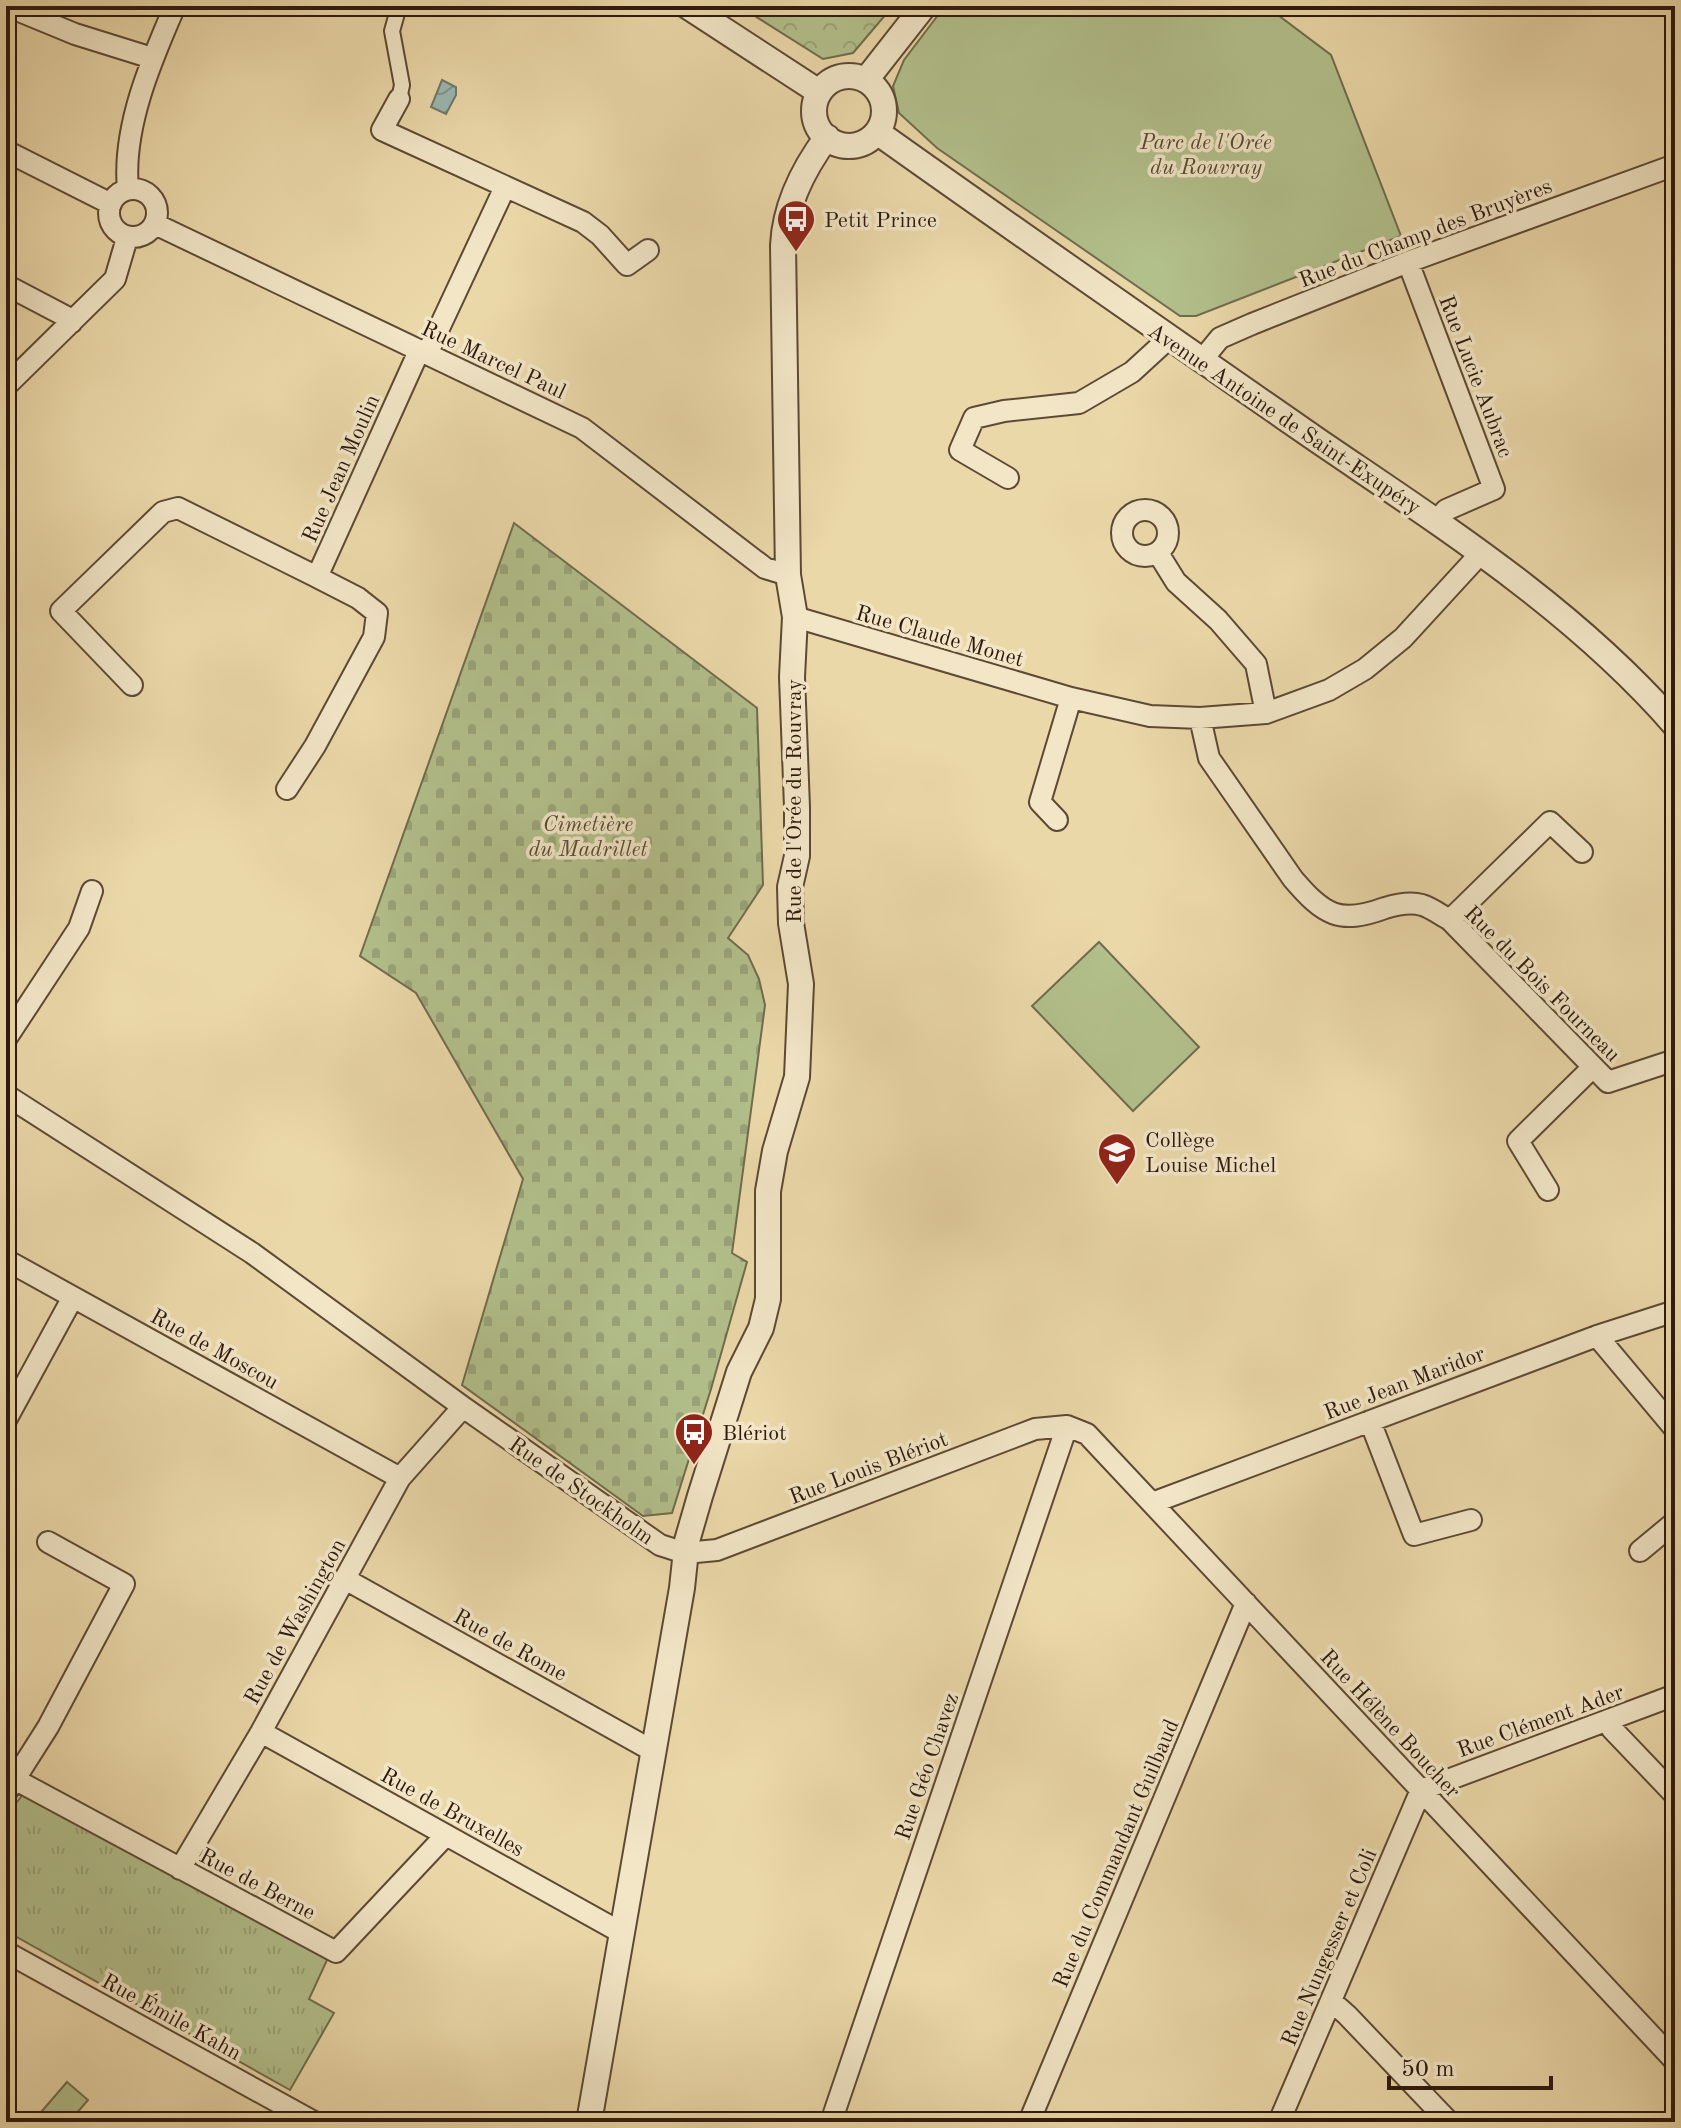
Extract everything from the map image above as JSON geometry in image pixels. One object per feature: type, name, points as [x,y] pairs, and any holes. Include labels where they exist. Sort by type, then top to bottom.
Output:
[{"type":"street","points":[[7,6],[75,34],[152,58]]},
{"type":"street","points":[[128,189],[127,171],[134,126],[152,58],[175,6]]},
{"type":"street","points":[[399,6],[392,31],[402,85],[399,99],[382,130],[583,222],[600,235],[627,265],[648,250]]},
{"type":"street","points":[[687,6],[819,92]]},
{"type":"street","points":[[866,80],[924,6]]},
{"type":"street","points":[[844,76],[866,80],[876,88],[884,107],[883,119],[869,140],[853,146],[839,144],[817,126],[814,115],[819,92],[831,80],[844,76]]},
{"type":"street","name":"Avenue Antoine de Saint-Exupéry","points":[[877,132],[1168,339],[1481,553],[1553,607],[1614,660],[1675,725]]},
{"type":"street","name":"Rue de l'Orée du Rouvray","points":[[685,1553],[739,1372],[761,1328],[768,1299],[768,1191],[775,1151],[797,1077],[801,984],[791,923],[790,887],[797,856],[792,677],[795,617],[788,575],[784,236],[791,205],[809,162],[827,137]]},
{"type":"street","points":[[6,151],[111,204]]},
{"type":"street","name":"Rue du Champ des Bruyères","points":[[1202,360],[1220,338],[1408,262],[1675,165]]},
{"type":"street","name":"Rue Jean Moulin","points":[[132,685],[61,611],[163,512],[178,508],[317,577],[505,187]]},
{"type":"street","points":[[128,189],[150,196],[157,211],[155,224],[145,235],[127,238],[112,226],[111,204],[115,197],[128,189]]},
{"type":"street","name":"Rue Marcel Paul","points":[[155,224],[582,428],[765,568],[788,575]]},
{"type":"street","points":[[6,386],[115,279],[127,238]]},
{"type":"street","name":"Rue Lucie Aubrac","points":[[1408,262],[1494,489],[1446,510],[1436,522]]},
{"type":"street","points":[[6,285],[65,316],[71,323]]},
{"type":"street","points":[[1008,478],[960,450],[974,418],[1004,411],[1079,403],[1132,372],[1168,339]]},
{"type":"street","points":[[1158,553],[1176,582],[1218,620],[1256,664],[1266,713]]},
{"type":"street","name":"Rue Claude Monet","points":[[795,617],[1071,698],[1150,716],[1200,718],[1266,713],[1329,690],[1365,669],[1403,638],[1481,553]]},
{"type":"street","points":[[287,789],[315,746],[374,637],[377,613],[358,598],[317,577]]},
{"type":"street","points":[[1057,820],[1040,802],[1071,698]]},
{"type":"street","name":"Rue du Bois Fourneau","points":[[1200,718],[1209,758],[1293,879],[1307,895],[1335,916],[1356,918],[1395,905],[1422,905],[1450,920],[1608,1082],[1675,1060]]},
{"type":"street","points":[[1450,920],[1550,822],[1582,852]]},
{"type":"street","points":[[6,1039],[79,928],[92,891]]},
{"type":"street","points":[[1548,1190],[1518,1141],[1593,1067]]},
{"type":"street","name":"Rue de Stockholm","points":[[6,1095],[252,1253],[463,1407],[660,1545],[685,1553]]},
{"type":"street","name":"Rue de Moscou","points":[[6,1260],[400,1478]]},
{"type":"street","points":[[6,1420],[73,1297]]},
{"type":"street","name":"Rue Jean Maridor","points":[[1152,1503],[1597,1336],[1675,1311]]},
{"type":"street","points":[[1597,1336],[1675,1429]]},
{"type":"street","name":"Rue de Washington","points":[[180,1869],[261,1732],[400,1478],[463,1407]]},
{"type":"street","points":[[1370,1421],[1414,1535],[1471,1520]]},
{"type":"street","name":"Rue Louis Blériot","points":[[685,1553],[717,1550],[1035,1429],[1067,1426]]},
{"type":"street","name":"Rue Hélène Boucher","points":[[1067,1426],[1087,1434],[1675,2061]]},
{"type":"street","name":"Rue Géo Chavez","points":[[831,2122],[1067,1426]]},
{"type":"street","points":[[1640,1551],[1675,1522]]},
{"type":"street","points":[[11,1787],[48,1727],[124,1584],[48,1542]]},
{"type":"street","points":[[589,2122],[685,1553]]},
{"type":"street","name":"Rue de Rome","points":[[345,1579],[653,1751]]},
{"type":"street","name":"Rue du Commandant Guilbaud","points":[[1029,2122],[1246,1603]]},
{"type":"street","name":"Rue Clément Ader","points":[[1421,1790],[1675,1695]]},
{"type":"street","points":[[1609,1720],[1612,1729],[1675,1795]]},
{"type":"street","name":"Rue de Bruxelles","points":[[261,1732],[622,1933]]},
{"type":"street","name":"Rue de Berne","points":[[11,1787],[180,1869],[336,1952],[446,1835]]},
{"type":"street","name":"Rue Nungesser et Coli","points":[[1279,2122],[1421,1790]]},
{"type":"street","name":"Rue Émile Kahn","points":[[6,1952],[314,2122]]},
{"type":"street","points":[[1331,2001],[1449,2122]]},
{"type":"green space","points":[[739,6],[893,6],[853,53],[823,59]]},
{"type":"green space","name":"Parc de l'Orée du Rouvray","points":[[945,6],[1266,6],[1331,55],[1401,236],[1196,316],[1180,316],[937,148],[899,113],[893,86],[904,60]]},
{"type":"green space","name":"Cimetière du Madrillet","points":[[514,523],[757,708],[763,885],[728,938],[748,955],[759,979],[765,1005],[732,1253],[747,1262],[672,1513],[643,1516],[462,1385],[523,1179],[416,993],[360,956]]},
{"type":"green space","points":[[1099,942],[1199,1047],[1133,1111],[1032,1006]]},
{"type":"green space","points":[[24,1793],[328,1958],[309,1999],[334,2013],[290,2090],[6,1931],[6,1816]]},
{"type":"green space","points":[[67,2082],[88,2100],[69,2122],[55,2122],[42,2111]]},
{"type":"water","points":[[442,80],[456,87],[456,95],[446,114],[431,107]]},
{"type":"place","name":"Petit Prince","points":[[796,253]]},
{"type":"place","name":"Collège Louise Michel","points":[[1117,1186]]},
{"type":"place","name":"Blériot","points":[[694,1466]]}]
